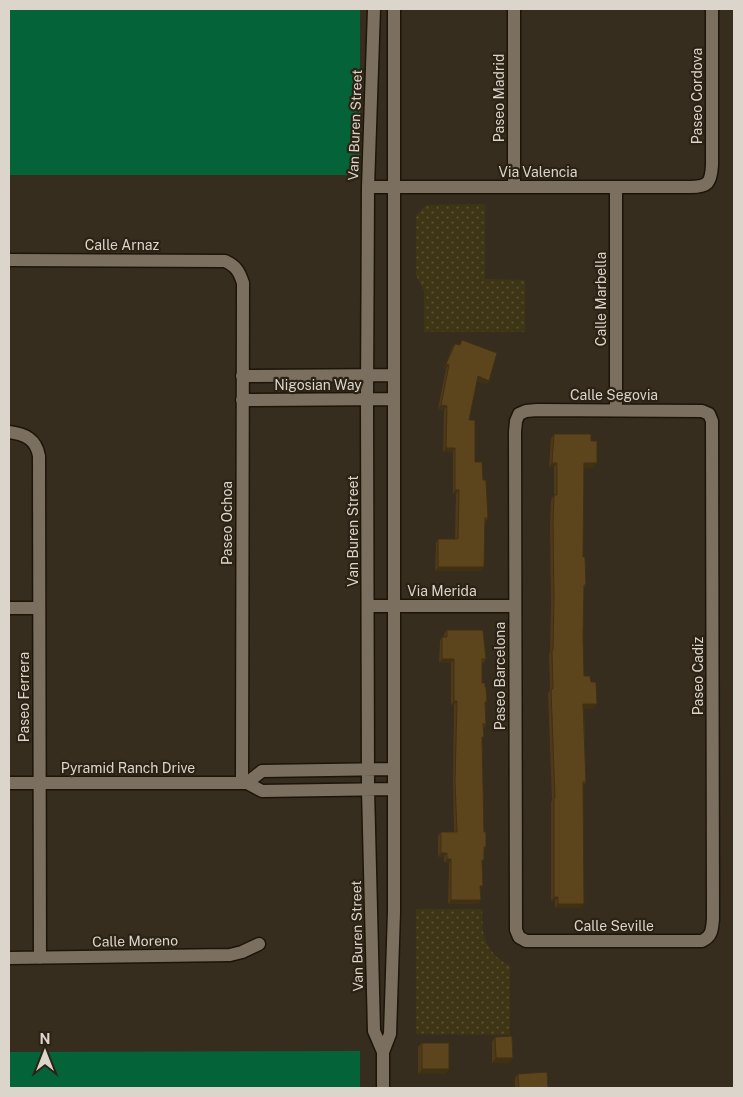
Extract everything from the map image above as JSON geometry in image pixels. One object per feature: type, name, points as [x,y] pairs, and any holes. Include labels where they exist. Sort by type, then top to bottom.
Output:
[{"type":"street","name":"Van Buren Street","points":[[374,9],[368,187],[368,790],[374,1031],[383,1052]]},
{"type":"street","name":"Van Buren Street","points":[[383,1088],[383,1052],[390,1034],[394,912],[394,9]]},
{"type":"street","name":"Paseo Madrid","points":[[514,9],[514,187]]},
{"type":"street","name":"Paseo Cordova","points":[[708,183],[712,165],[712,9]]},
{"type":"street","name":"Via Valencia","points":[[368,187],[701,187],[708,183]]},
{"type":"street","name":"Calle Marbella","points":[[616,187],[616,410]]},
{"type":"street","name":"Calle Arnaz","points":[[9,260],[210,260],[225,261],[235,266]]},
{"type":"street","name":"Paseo Ochoa","points":[[235,266],[243,282],[245,783]]},
{"type":"street","name":"Nigosian Way","points":[[242,376],[393,375]]},
{"type":"street","name":"Nigosian Way","points":[[242,400],[393,399]]},
{"type":"street","name":"Calle Segovia","points":[[519,414],[532,410],[696,410],[709,414]]},
{"type":"street","name":"Paseo Barcelona","points":[[519,414],[515,432],[515,919],[519,937]]},
{"type":"street","name":"Paseo Cadiz","points":[[709,414],[713,432],[713,919],[709,937]]},
{"type":"street","name":"Paseo Ferrera","points":[[9,432],[22,434],[31,439],[37,446],[39,456],[40,958]]},
{"type":"street","name":"Via Merida","points":[[368,606],[515,606]]},
{"type":"street","points":[[9,608],[38,608]]},
{"type":"street","points":[[245,783],[262,771],[394,769]]},
{"type":"street","name":"Pyramid Ranch Drive","points":[[9,783],[245,783],[262,791],[394,790]]},
{"type":"street","name":"Calle Seville","points":[[519,937],[526,941],[702,941],[709,937]]},
{"type":"street","name":"Calle Moreno","points":[[9,958],[230,955],[259,944]]},
{"type":"green space","points":[[9,9],[360,9],[360,175],[9,175]]},
{"type":"green space","points":[[360,1051],[360,1088],[9,1088],[9,1052]]},
{"type":"sand","points":[[485,204],[485,279],[525,280],[525,332],[424,332],[424,291],[416,275],[416,215],[426,205]]},
{"type":"sand","points":[[416,909],[482,909],[485,940],[497,957],[510,966],[510,1035],[416,1034]]},
{"type":"building","points":[[462,340],[497,353],[489,381],[478,376],[469,420],[475,420],[475,462],[482,462],[483,480],[486,480],[488,518],[485,518],[484,567],[438,567],[438,539],[458,539],[459,490],[455,490],[455,448],[446,448],[447,406],[441,405],[449,365],[446,364],[455,344],[460,345]]},
{"type":"building","points":[[554,434],[591,434],[591,441],[597,441],[597,463],[584,463],[583,557],[585,557],[586,585],[584,585],[584,676],[590,676],[591,682],[596,682],[597,704],[583,704],[586,782],[583,782],[584,904],[558,904],[558,897],[554,897],[555,798],[551,689],[553,689],[553,522],[554,495],[557,495],[557,463],[552,463]]},
{"type":"building","points":[[447,630],[483,630],[486,659],[482,659],[482,683],[485,683],[487,702],[485,702],[486,724],[483,724],[484,737],[482,737],[486,847],[484,847],[484,860],[482,860],[483,886],[480,886],[481,900],[451,900],[451,859],[447,859],[447,853],[441,853],[441,832],[457,832],[455,781],[457,701],[454,701],[454,659],[442,659],[442,637],[447,637]]},
{"type":"building","points":[[512,1036],[513,1058],[496,1058],[495,1037]]},
{"type":"building","points":[[422,1043],[449,1043],[449,1069],[422,1069]]},
{"type":"building","points":[[547,1072],[548,1088],[519,1088],[518,1074]]}]
